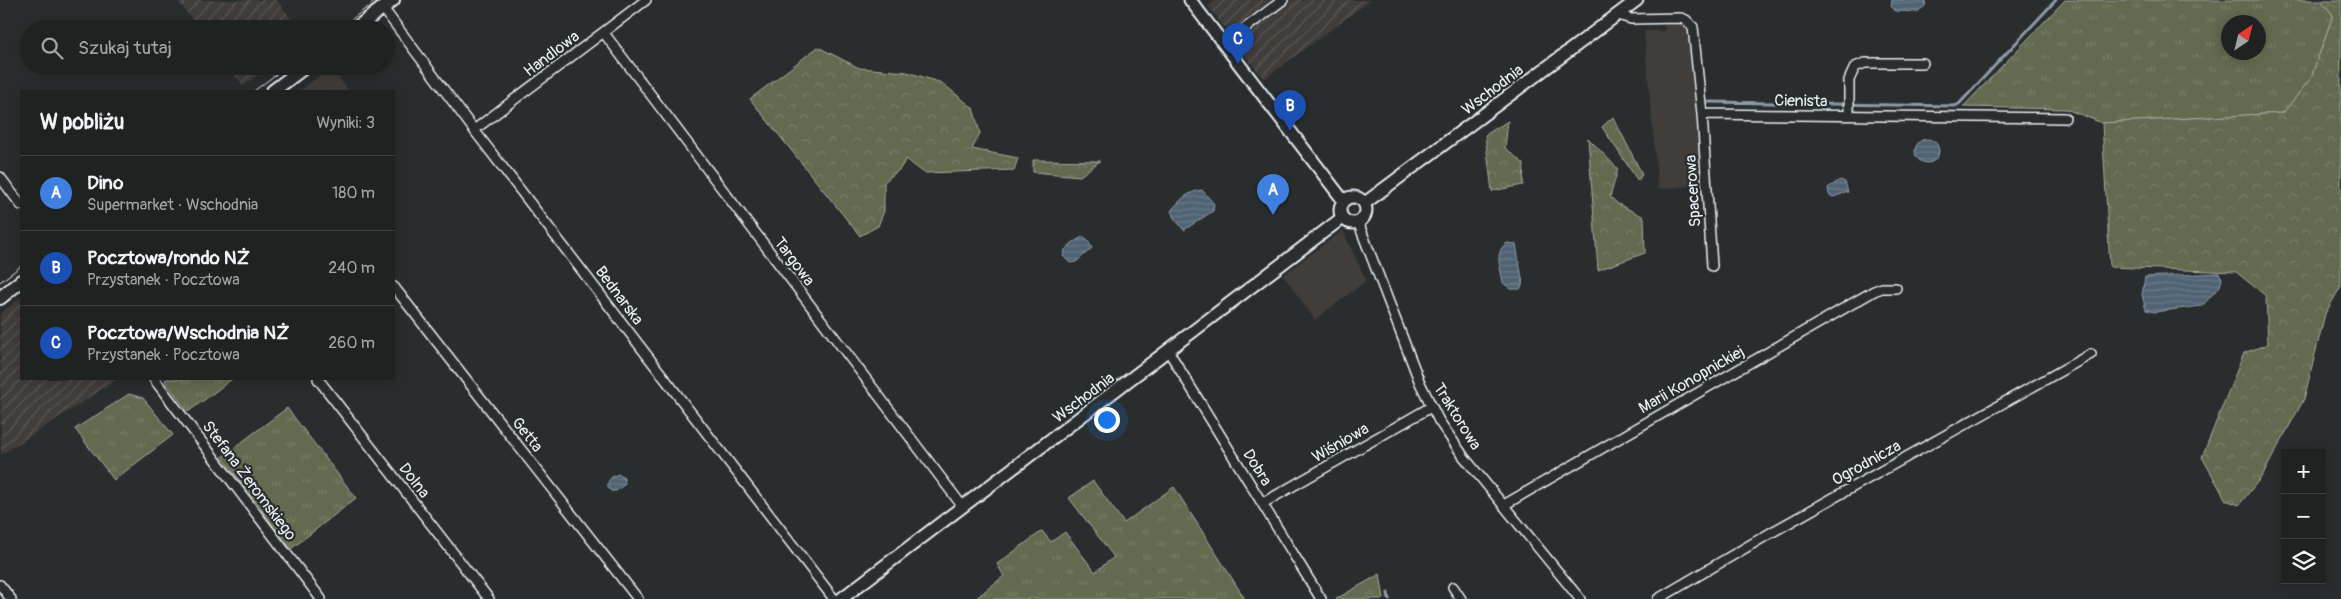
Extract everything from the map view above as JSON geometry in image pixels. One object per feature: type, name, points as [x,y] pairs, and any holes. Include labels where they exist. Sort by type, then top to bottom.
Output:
[{"type":"main road","points":[[367,20],[388,4]]},
{"type":"main road","points":[[274,90],[294,75]]},
{"type":"main road","points":[[0,298],[20,283]]},
{"type":"street","name":"Handlowa","points":[[474,130],[646,0]]},
{"type":"street","points":[[1190,0],[1343,200]]},
{"type":"street","points":[[1224,44],[1283,0]]},
{"type":"street","name":"Wschodnia","points":[[1365,203],[1637,0]]},
{"type":"street","name":"Bednarska","points":[[388,4],[474,130],[834,599]]},
{"type":"street","points":[[1618,15],[1631,19],[1681,18],[1690,23],[1694,32],[1702,114]]},
{"type":"street","name":"Targowa","points":[[604,33],[963,508]]},
{"type":"street","points":[[1849,116],[1849,80],[1855,67],[1865,63],[1924,63]]},
{"type":"street","name":"Cienista","points":[[1702,114],[2065,118]]},
{"type":"street","name":"Spacerowa","points":[[1702,114],[1712,266]]},
{"type":"street","points":[[0,177],[20,204]]},
{"type":"street","points":[[1354,196],[1365,203],[1366,213],[1358,222],[1350,223],[1342,218],[1339,209],[1343,200],[1354,196]]},
{"type":"street","name":"Wschodnia","points":[[841,599],[1169,352],[1342,218]]},
{"type":"street","name":"Traktorowa","points":[[1358,222],[1431,407],[1451,439],[1580,599]]},
{"type":"street","name":"Getta","points":[[395,288],[638,599]]},
{"type":"street","name":"Marii Konopnickiej","points":[[1504,505],[1874,291],[1882,288],[1896,288]]},
{"type":"street","name":"Dobra","points":[[1169,352],[1320,599]]},
{"type":"street","name":"Ogrodnicza","points":[[1658,599],[2091,354]]},
{"type":"street","name":"Stefana Żeromskiego","points":[[155,380],[321,599]]},
{"type":"street","name":"Dolna","points":[[319,380],[489,599]]},
{"type":"street","name":"Wiśniowa","points":[[1263,503],[1431,407]]},
{"type":"street","points":[[0,585],[11,599]]},
{"type":"street","points":[[1453,587],[1461,599]]},
{"type":"shaded area","points":[[177,0],[277,0],[292,20],[192,20]]},
{"type":"shaded area","points":[[1216,0],[1275,0],[1236,29],[1224,27],[1208,6]]},
{"type":"shaded area","points":[[1291,0],[1371,0],[1264,79],[1240,49],[1242,37]]},
{"type":"shaded area","points":[[1664,22],[1682,22],[1688,29],[1702,185],[1658,189],[1644,31],[1665,31]]},
{"type":"shaded area","points":[[235,75],[258,75],[243,86]]},
{"type":"shaded area","points":[[321,75],[337,75],[348,90],[300,90]]},
{"type":"shaded area","points":[[1343,230],[1366,281],[1315,320],[1283,275]]},
{"type":"shaded area","points":[[20,298],[20,380],[116,380],[1,455],[0,314]]},
{"type":"green space","points":[[2065,0],[2321,0],[2333,15],[2311,78],[2283,113],[2102,123],[2066,109],[1963,107]]},
{"type":"green space","points":[[2321,0],[2341,0],[2341,286],[2325,314],[2304,399],[2262,476],[2239,505],[2226,500],[2202,457],[2244,353],[2268,344],[2266,296],[2236,272],[2110,267],[2102,123],[2283,113],[2311,78],[2333,15]]},
{"type":"green space","points":[[818,47],[859,68],[907,72],[942,83],[973,108],[980,133],[972,149],[1018,158],[1014,170],[924,173],[906,159],[900,169],[884,182],[884,211],[878,226],[860,236],[750,99]]},
{"type":"green space","points":[[1613,117],[1642,174],[1638,181],[1602,127]]},
{"type":"green space","points":[[1508,121],[1505,148],[1524,164],[1523,185],[1492,191],[1485,135]]},
{"type":"green space","points":[[1588,138],[1618,169],[1610,197],[1618,204],[1644,217],[1645,253],[1598,270]]},
{"type":"green space","points":[[1033,160],[1100,161],[1080,176],[1033,172]]},
{"type":"green space","points":[[166,380],[231,380],[188,412]]},
{"type":"green space","points":[[129,394],[143,398],[173,435],[114,480],[75,429]]},
{"type":"green space","points":[[287,408],[356,498],[291,549],[222,457]]},
{"type":"green space","points":[[1093,481],[1124,523],[1174,487],[1245,599],[975,599],[1004,576],[997,564],[1042,531],[1051,542],[1065,532],[1095,572],[1114,557],[1069,498]]},
{"type":"green space","points":[[1380,574],[1384,599],[1336,599]]},
{"type":"water","points":[[1892,0],[1926,0],[1925,6],[1917,12],[1895,11],[1891,6]]},
{"type":"water","points":[[1927,139],[1936,142],[1939,151],[1936,160],[1927,163],[1918,160],[1915,151],[1918,142]]},
{"type":"water","points":[[1840,180],[1845,182],[1848,192],[1833,197],[1829,195],[1828,188]]},
{"type":"water","points":[[1202,190],[1214,204],[1213,211],[1184,230],[1171,211],[1184,197]]},
{"type":"water","points":[[1082,237],[1086,238],[1092,248],[1076,262],[1070,263],[1063,256],[1065,250]]},
{"type":"water","points":[[1507,243],[1516,244],[1523,284],[1520,289],[1511,289],[1503,283],[1499,256],[1500,251]]},
{"type":"water","points":[[2219,273],[2222,278],[2220,286],[2202,306],[2154,312],[2146,310],[2142,295],[2145,277]]},
{"type":"water","points":[[618,474],[624,478],[625,484],[616,491],[611,491],[608,487],[608,482]]},
{"type":"waterway","points":[[1709,102],[1955,106],[1959,104],[2056,0]]},
{"type":"waterway","points":[[1388,593],[1389,599]]},
{"type":"tram line","points":[[351,20],[377,0]]},
{"type":"tram line","points":[[255,90],[275,75]]},
{"type":"tram line","points":[[0,282],[20,267]]},
{"type":"place","name":"Pocztowa/Wschodnia NŻ","points":[[1238,64]]},
{"type":"place","name":"Pocztowa/rondo NŻ","points":[[1290,131]]},
{"type":"place","name":"Dino","points":[[1273,215]]}]
